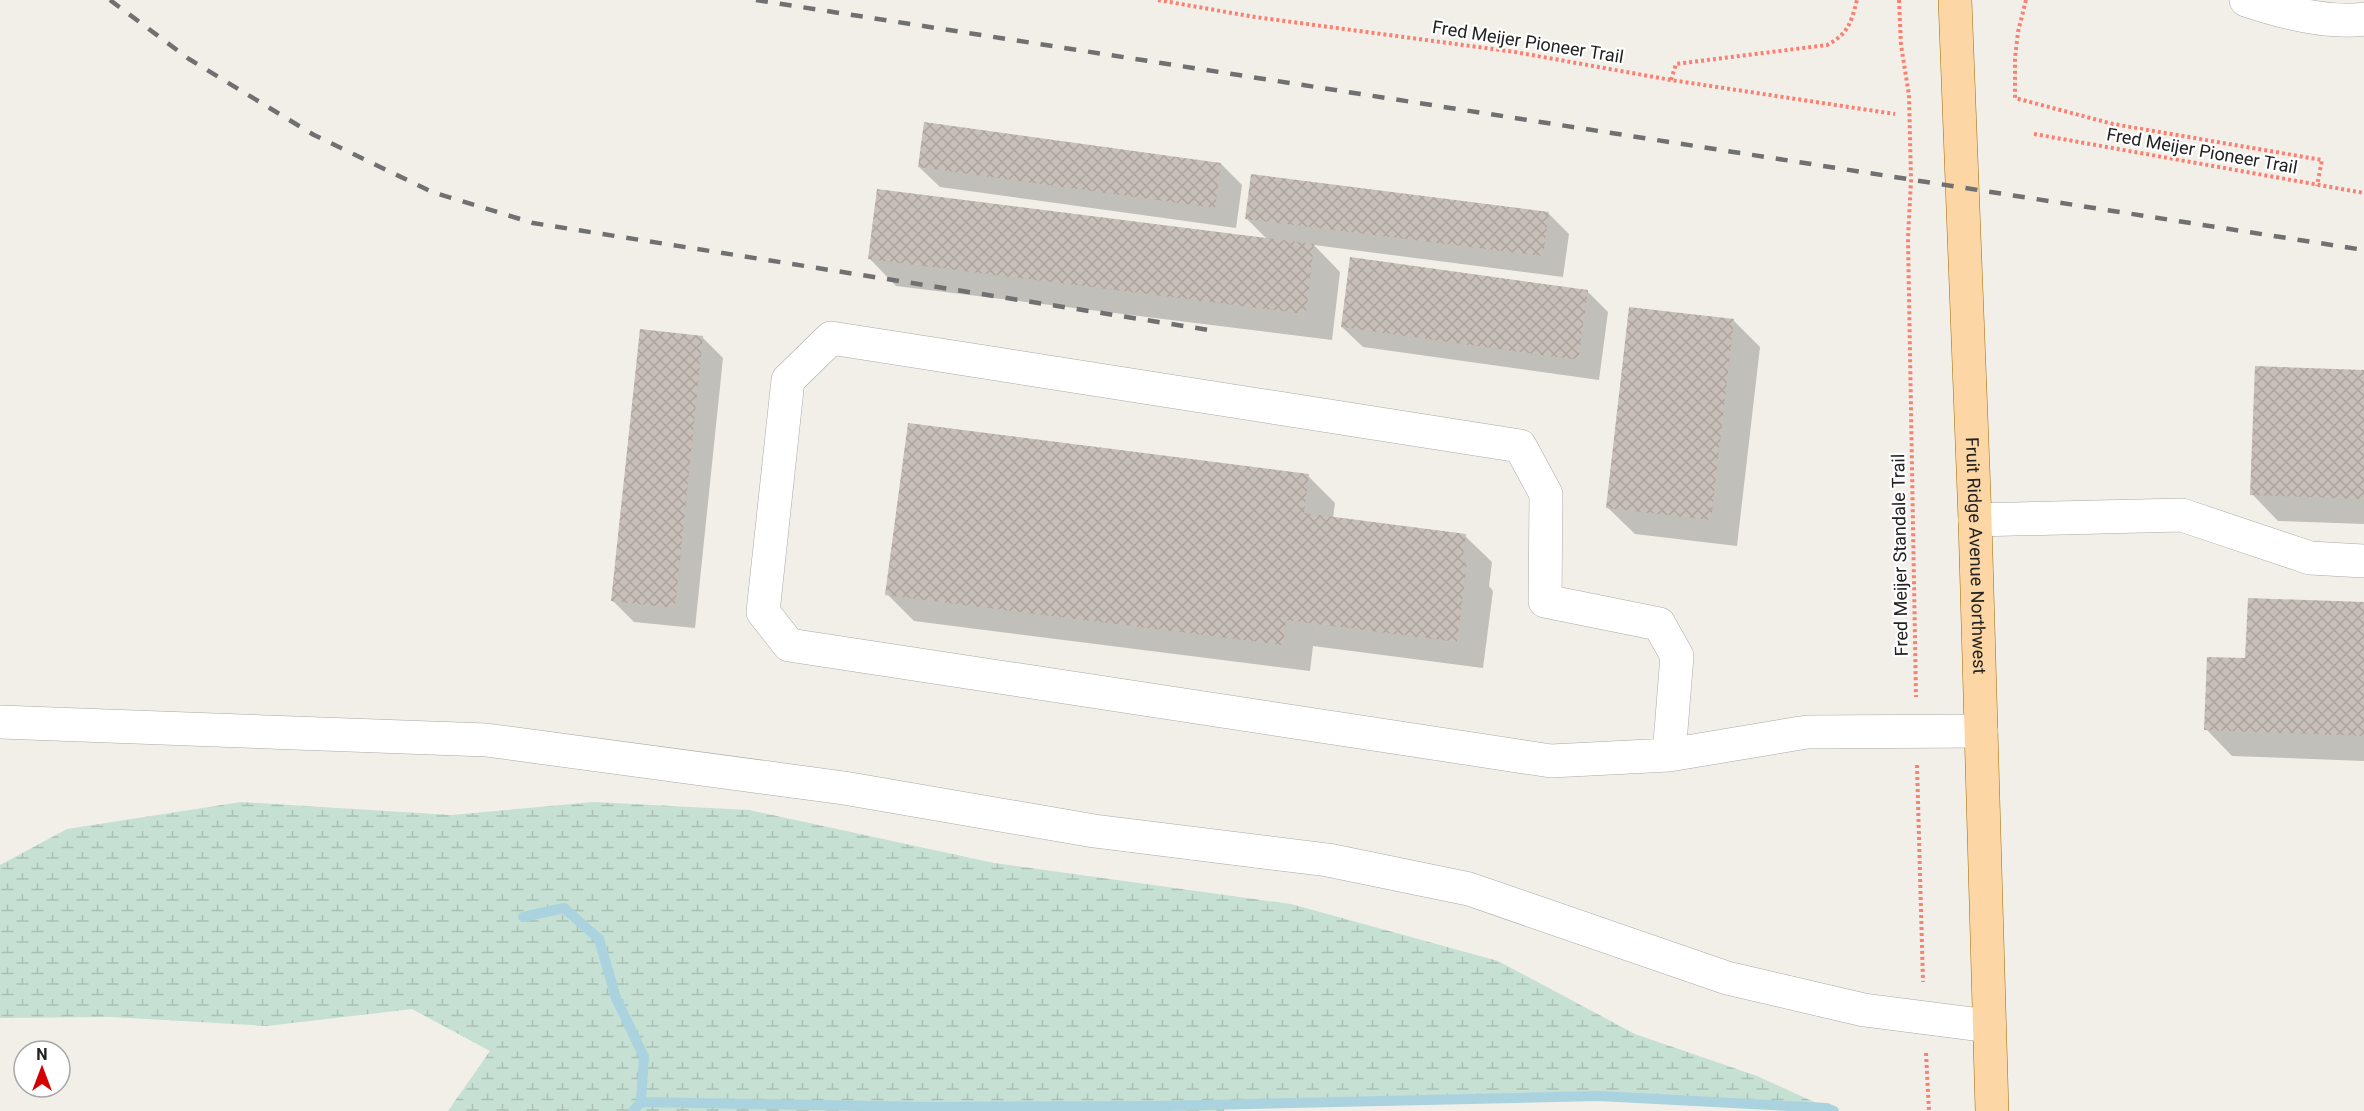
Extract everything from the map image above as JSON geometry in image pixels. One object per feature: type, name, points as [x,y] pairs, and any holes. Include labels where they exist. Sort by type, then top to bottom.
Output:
[{"type":"main road","name":"Fruit Ridge Avenue Northwest","points":[[1955,0],[1975,520],[1992,1111]]},
{"type":"lane","points":[[2246,0],[2263,6],[2325,19],[2364,19]]},
{"type":"lane","points":[[1669,755],[1677,656],[1659,624],[1545,601],[1546,494],[1520,446],[831,338],[788,380],[763,612],[789,645],[1551,761],[1669,755],[1807,732],[1981,731]]},
{"type":"lane","points":[[1975,520],[2182,515],[2310,558],[2364,561]]},
{"type":"lane","points":[[0,722],[486,740],[844,789],[1094,831],[1328,860],[1469,889],[1727,978],[1864,1010],[1989,1026]]},
{"type":"path","name":"Fred Meijer Pioneer Trail","points":[[1158,0],[1255,17],[1515,52],[1671,80],[1895,114]]},
{"type":"path","points":[[1671,80],[1676,64],[1827,45],[1840,38],[1849,26],[1857,0]]},
{"type":"path","name":"Fred Meijer Standale Trail","points":[[1899,0],[1902,45],[1910,95],[1911,180],[1908,238],[1919,872],[1929,1111]]},
{"type":"path","points":[[2026,0],[2018,32],[2015,58],[2015,98],[2113,124],[2322,160],[2317,186]]},
{"type":"path","name":"Fred Meijer Pioneer Trail","points":[[2034,134],[2364,194]]},
{"type":"green space","points":[[241,802],[451,815],[594,802],[749,810],[994,863],[1291,904],[1498,961],[1635,1034],[1757,1076],[1827,1108],[1599,1096],[1224,1104],[1224,1111],[448,1111],[490,1051],[412,1009],[267,1026],[111,1017],[0,1018],[0,865],[67,829]]},
{"type":"building","points":[[924,122],[1221,163],[1215,208],[918,167]]},
{"type":"building","points":[[1251,174],[1549,212],[1543,256],[1245,219]]},
{"type":"building","points":[[877,189],[1314,244],[1306,314],[868,259]]},
{"type":"building","points":[[1350,257],[1588,290],[1578,360],[1341,327]]},
{"type":"building","points":[[1629,307],[1734,319],[1711,520],[1606,508]]},
{"type":"building","points":[[640,329],[703,336],[675,608],[611,601]]},
{"type":"building","points":[[2255,366],[2364,370],[2364,499],[2250,495]]},
{"type":"building","points":[[908,423],[1309,474],[1304,513],[1466,534],[1462,562],[1467,563],[1457,642],[1286,620],[1283,645],[885,595]]},
{"type":"building","points":[[2248,598],[2364,602],[2364,736],[2204,730],[2207,657],[2245,658]]},
{"type":"waterway","points":[[523,917],[564,908],[599,939],[616,998],[644,1057],[641,1102],[633,1111]]},
{"type":"waterway","points":[[641,1102],[927,1107],[1162,1106],[1599,1096],[1827,1108],[1834,1111]]},
{"type":"railway","points":[[110,0],[189,59],[314,135],[432,192],[533,223],[1209,330]]},
{"type":"railway","points":[[756,0],[2364,250]]}]
